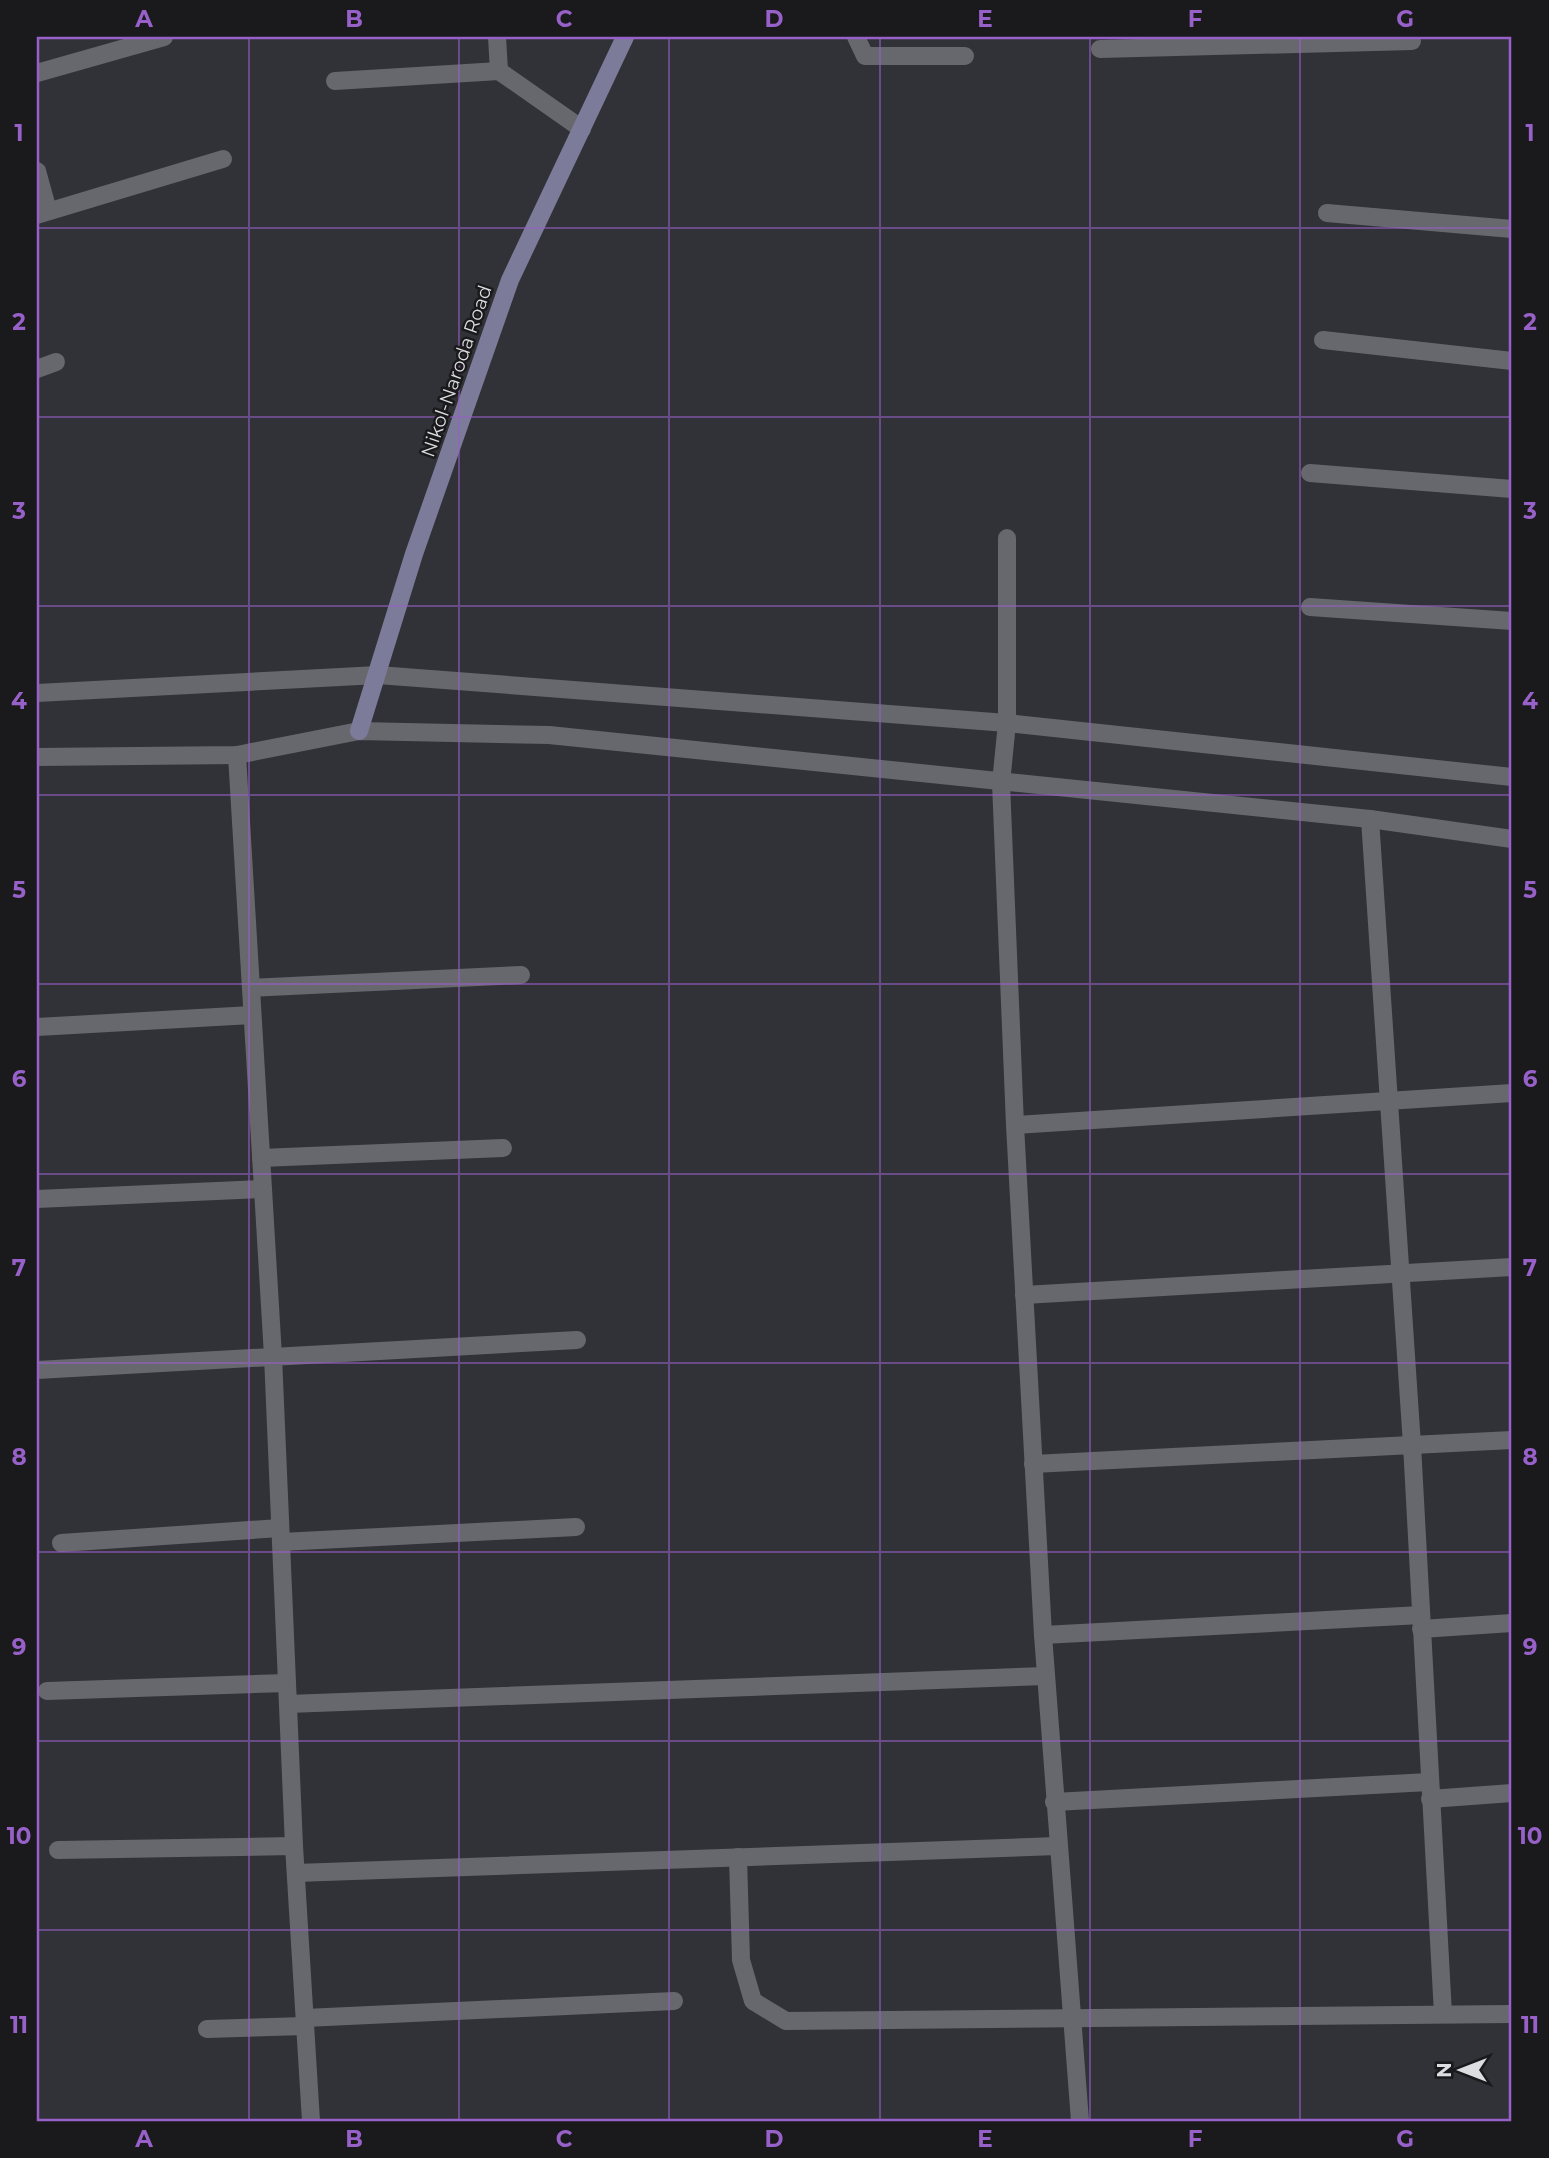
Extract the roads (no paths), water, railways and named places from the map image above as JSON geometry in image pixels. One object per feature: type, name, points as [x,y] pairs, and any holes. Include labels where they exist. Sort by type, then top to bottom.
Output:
[{"type":"main road","name":"Nikol-Naroda Road","points":[[359,731],[414,554],[510,281],[625,37]]},
{"type":"street","points":[[37,73],[164,37]]},
{"type":"street","points":[[497,37],[499,71]]},
{"type":"street","points":[[856,37],[865,56],[965,56]]},
{"type":"street","points":[[1100,49],[1238,41],[1412,41]]},
{"type":"street","points":[[335,81],[499,71],[582,129]]},
{"type":"street","points":[[37,171],[42,213],[223,159]]},
{"type":"street","points":[[1327,213],[1512,229]]},
{"type":"street","points":[[1323,340],[1512,361]]},
{"type":"street","points":[[37,369],[56,362]]},
{"type":"street","points":[[1310,473],[1512,489]]},
{"type":"street","points":[[1007,538],[1007,723],[1001,783],[1015,1125],[1043,1635],[1080,2121]]},
{"type":"street","points":[[1310,607],[1512,621]]},
{"type":"street","points":[[37,693],[378,675],[1007,723],[1512,777]]},
{"type":"street","points":[[37,757],[237,755],[359,731],[548,735],[1370,819],[1512,839]]},
{"type":"street","points":[[237,755],[273,1356],[294,1846],[311,2121]]},
{"type":"street","points":[[1370,819],[1412,1445],[1443,2014]]},
{"type":"street","points":[[251,988],[521,975]]},
{"type":"street","points":[[37,1027],[252,1015]]},
{"type":"street","points":[[1015,1125],[1512,1093]]},
{"type":"street","points":[[261,1158],[503,1149]]},
{"type":"street","points":[[37,1199],[263,1189]]},
{"type":"street","points":[[1024,1294],[1512,1267]]},
{"type":"street","points":[[37,1370],[577,1340]]},
{"type":"street","points":[[1033,1464],[1512,1440]]},
{"type":"street","points":[[61,1543],[576,1527]]},
{"type":"street","points":[[1043,1635],[1421,1622],[1512,1623]]},
{"type":"street","points":[[288,1704],[1046,1676]]},
{"type":"street","points":[[47,1691],[287,1684]]},
{"type":"street","points":[[1054,1802],[1429,1791],[1512,1793]]},
{"type":"street","points":[[58,1850],[294,1846]]},
{"type":"street","points":[[296,1873],[1057,1846]]},
{"type":"street","points":[[738,1857],[741,1960],[752,2001],[786,2021],[1512,2014]]},
{"type":"street","points":[[206,2029],[674,2001]]}]
